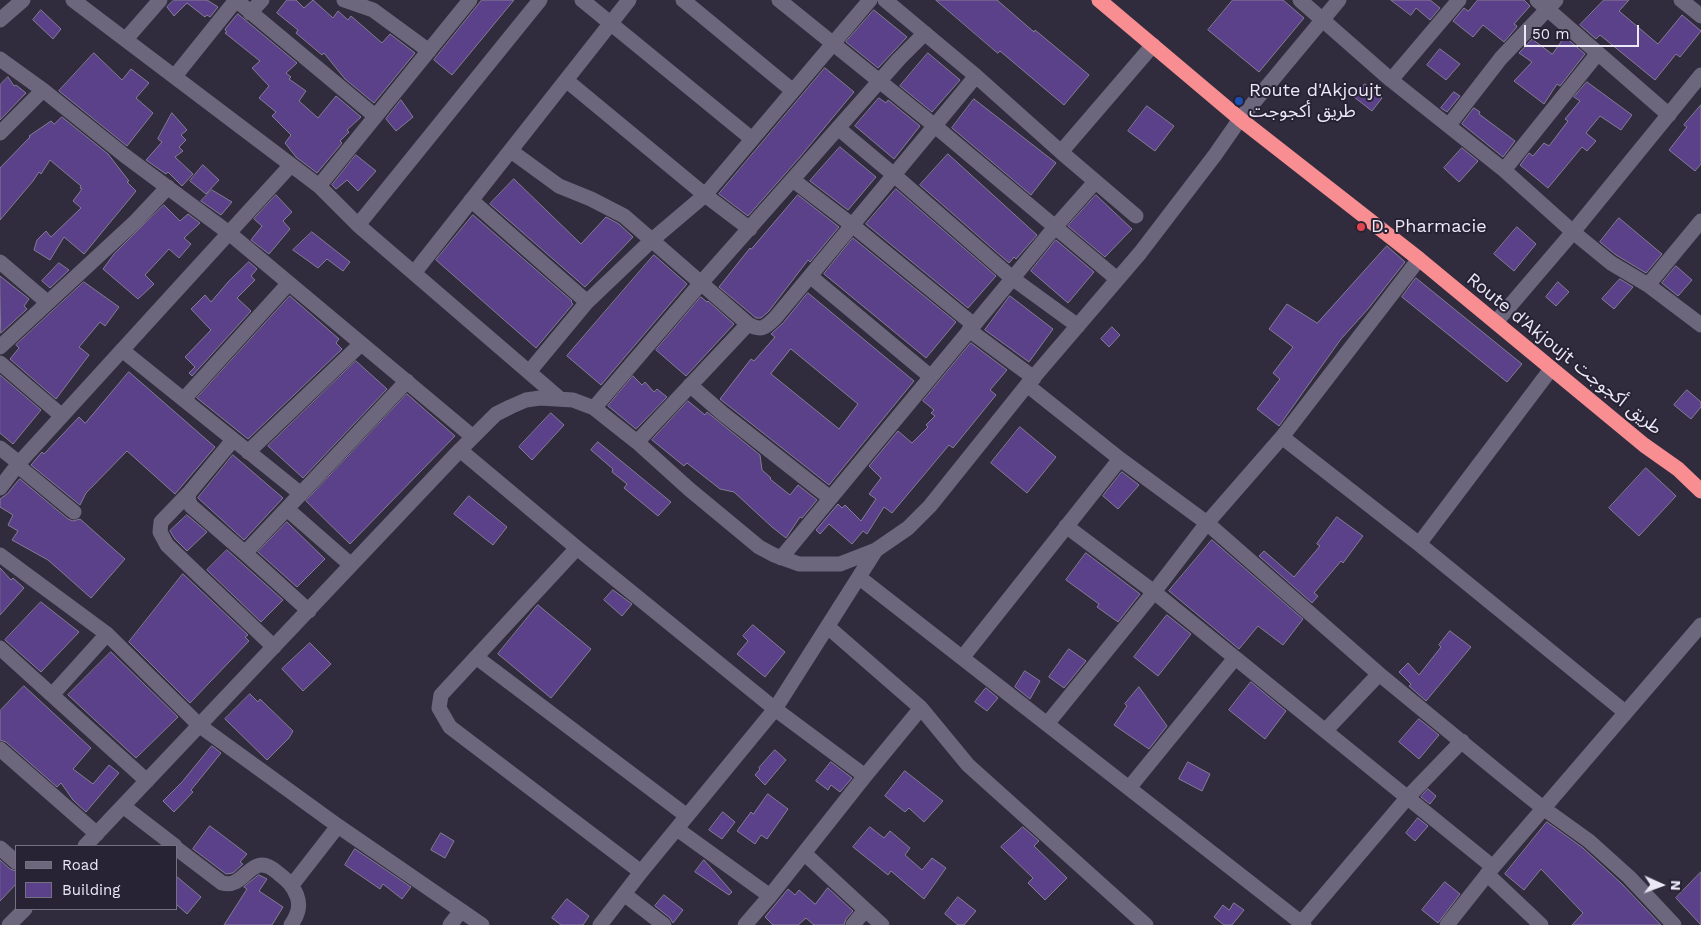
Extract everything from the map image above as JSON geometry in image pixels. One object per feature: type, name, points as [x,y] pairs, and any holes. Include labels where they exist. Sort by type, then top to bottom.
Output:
[{"type":"highway","name":"Route d'Akjoujt طريق أكجوجت","points":[[1099,0],[1240,119],[1419,259],[1644,445],[1678,470],[1701,491]]},
{"type":"street","points":[[0,20],[23,0]]},
{"type":"street","points":[[126,39],[160,0]]},
{"type":"street","points":[[175,76],[236,0],[375,116]]},
{"type":"street","points":[[250,13],[262,0]]},
{"type":"street","points":[[344,0],[372,10],[429,51]]},
{"type":"street","points":[[318,186],[470,0]]},
{"type":"street","points":[[358,225],[540,0]]},
{"type":"street","points":[[582,0],[752,139]]},
{"type":"street","points":[[414,273],[629,0]]},
{"type":"street","points":[[683,0],[793,91]]},
{"type":"street","points":[[779,0],[935,126],[1117,279]]},
{"type":"street","points":[[529,372],[587,302],[652,240],[704,195],[870,0]]},
{"type":"street","points":[[885,0],[976,76],[1136,216]]},
{"type":"street","points":[[1300,0],[1391,80],[1504,170],[1573,232],[1611,263],[1648,285],[1700,323]]},
{"type":"street","points":[[86,845],[148,782],[460,450],[496,414],[526,400],[559,398],[573,400],[594,408],[637,442],[689,489],[759,547],[781,558],[800,564],[840,564],[876,550],[908,528],[930,506],[1030,382],[1117,279],[1205,168],[1240,119],[1339,0]]},
{"type":"street","points":[[1391,80],[1459,0]]},
{"type":"street","points":[[1681,0],[1701,16]]},
{"type":"street","points":[[76,1],[318,186],[358,225],[559,398]]},
{"type":"street","points":[[1449,125],[1547,3],[1598,53],[1669,115]]},
{"type":"street","points":[[594,408],[838,128],[925,34]]},
{"type":"street","points":[[1061,152],[1153,45]]},
{"type":"street","points":[[1504,170],[1598,53]]},
{"type":"street","points":[[0,59],[229,233],[473,437]]},
{"type":"street","points":[[1496,322],[1573,232],[1701,75]]},
{"type":"street","points":[[510,150],[559,186],[592,199],[624,216],[756,329],[766,327],[976,76]]},
{"type":"street","points":[[566,80],[704,195],[750,229]]},
{"type":"street","points":[[0,133],[43,90]]},
{"type":"street","points":[[838,128],[1012,278],[1078,326]]},
{"type":"street","points":[[0,488],[18,464],[291,165]]},
{"type":"street","points":[[793,180],[852,225],[1120,459],[1207,523],[1379,674],[1543,808],[1589,841],[1674,925]]},
{"type":"street","points":[[781,558],[1012,278],[1095,182]]},
{"type":"street","points":[[0,347],[136,221],[168,187]]},
{"type":"street","points":[[471,200],[587,302]]},
{"type":"street","points":[[1648,285],[1701,221]]},
{"type":"street","points":[[1047,724],[1154,592],[1207,523],[1282,437],[1419,259]]},
{"type":"street","points":[[0,262],[47,302]]},
{"type":"street","points":[[810,276],[931,377]]},
{"type":"street","points":[[184,399],[289,283]]},
{"type":"street","points":[[637,442],[748,324]]},
{"type":"street","points":[[248,452],[361,344]]},
{"type":"street","points":[[122,350],[301,494]]},
{"type":"street","points":[[0,363],[62,416]]},
{"type":"street","points":[[1419,544],[1551,369]]},
{"type":"street","points":[[246,553],[407,381]]},
{"type":"street","points":[[690,385],[722,413],[830,498]]},
{"type":"street","points":[[1282,437],[1419,544],[1625,712]]},
{"type":"street","points":[[233,440],[189,493],[161,522],[160,532],[167,545],[274,647]]},
{"type":"street","points":[[0,448],[74,512]]},
{"type":"street","points":[[460,450],[775,709],[864,776]]},
{"type":"street","points":[[962,658],[1120,459]]},
{"type":"street","points":[[189,493],[188,499],[191,506],[246,553],[308,611]]},
{"type":"street","points":[[287,509],[351,565]]},
{"type":"street","points":[[1066,526],[1154,592],[1326,730],[1407,798],[1490,870],[1534,922]]},
{"type":"street","points":[[577,548],[441,696],[439,708],[450,727],[641,872]]},
{"type":"street","points":[[600,925],[641,872],[775,709],[860,578],[876,550]]},
{"type":"street","points":[[0,555],[107,634],[200,726],[338,826],[482,925]]},
{"type":"street","points":[[860,578],[1301,924],[1407,798],[1462,741]]},
{"type":"street","points":[[1447,925],[1490,870],[1701,625]]},
{"type":"street","points":[[828,627],[921,708],[968,765],[1146,925]]},
{"type":"street","points":[[52,695],[107,634]]},
{"type":"street","points":[[0,648],[148,782]]},
{"type":"street","points":[[476,657],[687,816]]},
{"type":"street","points":[[1129,788],[1235,658]]},
{"type":"street","points":[[1326,730],[1379,674]]},
{"type":"street","points":[[745,925],[921,708]]},
{"type":"street","points":[[0,749],[96,834]]},
{"type":"street","points":[[124,806],[173,845]]},
{"type":"street","points":[[292,885],[338,826]]},
{"type":"street","points":[[677,829],[770,896]]},
{"type":"street","points":[[0,848],[15,861]]},
{"type":"street","points":[[178,849],[222,883],[229,885],[258,865],[265,864],[272,867],[292,885],[300,904],[298,913],[291,925]]},
{"type":"street","points":[[804,853],[882,925]]},
{"type":"street","points":[[624,894],[664,925]]},
{"type":"street","points":[[9,925],[24,910]]},
{"type":"street","points":[[852,925],[865,910]]},
{"type":"street","points":[[450,925],[461,911]]},
{"type":"building","points":[[174,0],[207,0],[218,7],[210,17],[207,15],[205,17],[187,3],[174,16],[167,7]]},
{"type":"building","points":[[287,0],[296,0],[304,8],[313,0],[333,18],[338,11],[348,20],[351,16],[382,43],[390,34],[415,53],[374,103],[345,79],[324,53],[322,55],[296,33],[298,30],[277,13]]},
{"type":"building","points":[[482,0],[514,0],[452,75],[434,60]]},
{"type":"building","points":[[936,0],[997,0],[1089,75],[1064,105],[1000,51],[998,53]]},
{"type":"building","points":[[1233,0],[1283,0],[1304,18],[1259,72],[1208,30]]},
{"type":"building","points":[[1391,0],[1430,0],[1440,8],[1430,20],[1416,8],[1411,15]]},
{"type":"building","points":[[1478,0],[1524,0],[1530,6],[1514,24],[1517,26],[1516,28],[1504,42],[1483,25],[1473,37],[1453,21],[1464,8],[1468,11]]},
{"type":"building","points":[[1604,0],[1629,0],[1619,11],[1658,44],[1682,15],[1701,31],[1680,57],[1676,54],[1655,80],[1600,35],[1596,39],[1580,25]]},
{"type":"building","points":[[41,10],[61,29],[53,39],[33,20]]},
{"type":"building","points":[[874,10],[907,37],[878,68],[846,42]]},
{"type":"building","points":[[238,14],[297,63],[286,73],[291,77],[289,79],[306,91],[299,101],[318,118],[336,96],[361,117],[347,130],[349,132],[340,141],[342,143],[317,173],[296,157],[285,143],[291,135],[272,116],[276,112],[259,98],[269,86],[252,68],[260,61],[225,33],[227,32],[226,28]]},
{"type":"building","points":[[1565,37],[1585,54],[1560,86],[1557,84],[1544,104],[1514,81],[1532,62],[1519,53],[1532,39],[1552,54]]},
{"type":"building","points":[[1440,49],[1460,64],[1446,80],[1427,65]]},
{"type":"building","points":[[94,53],[122,80],[131,69],[149,83],[136,98],[153,113],[127,146],[59,91]]},
{"type":"building","points":[[928,53],[960,80],[932,112],[900,86]]},
{"type":"building","points":[[825,68],[854,92],[748,216],[719,194]]},
{"type":"building","points":[[8,77],[14,86],[16,85],[26,93],[0,120],[0,85]]},
{"type":"building","points":[[1587,82],[1632,115],[1621,130],[1600,116],[1586,133],[1596,141],[1587,151],[1582,147],[1548,188],[1520,165],[1529,153],[1533,156],[1544,143],[1549,146],[1568,121],[1565,119],[1580,101],[1574,97]]},
{"type":"building","points":[[1365,84],[1382,98],[1372,111],[1354,97]]},
{"type":"building","points":[[1454,92],[1460,96],[1447,112],[1441,108]]},
{"type":"building","points":[[879,98],[886,103],[888,100],[920,126],[894,159],[855,126]]},
{"type":"building","points":[[974,99],[1056,163],[1031,195],[952,128]]},
{"type":"building","points":[[401,100],[413,117],[396,131],[386,119]]},
{"type":"building","points":[[1701,105],[1701,164],[1695,171],[1669,150],[1687,127],[1684,125]]},
{"type":"building","points":[[1147,106],[1174,126],[1155,151],[1128,131]]},
{"type":"building","points":[[1474,108],[1480,112],[1479,114],[1515,141],[1503,157],[1462,124]]},
{"type":"building","points":[[172,113],[187,130],[181,135],[186,140],[179,147],[183,151],[175,157],[193,174],[182,186],[168,172],[166,174],[146,160],[162,142],[158,139]]},
{"type":"building","points":[[62,117],[108,154],[129,181],[127,182],[136,191],[84,254],[64,237],[50,260],[34,250],[37,240],[46,231],[51,237],[81,208],[73,201],[82,189],[80,188],[81,186],[50,160],[41,174],[39,172],[0,220],[0,168],[29,136],[51,121],[54,124]]},
{"type":"building","points":[[840,147],[876,177],[848,210],[810,181]]},
{"type":"building","points":[[1462,148],[1478,161],[1459,182],[1444,168]]},
{"type":"building","points":[[948,154],[1037,235],[1016,259],[1014,257],[1009,263],[920,185]]},
{"type":"building","points":[[356,155],[376,171],[358,191],[347,180],[336,189],[332,185]]},
{"type":"building","points":[[203,165],[219,180],[206,194],[190,181]]},
{"type":"building","points":[[514,179],[581,244],[606,217],[619,224],[633,237],[585,287],[490,204]]},
{"type":"building","points":[[896,189],[996,276],[968,308],[866,224]]},
{"type":"building","points":[[212,190],[232,202],[221,215],[201,201]]},
{"type":"building","points":[[276,195],[292,212],[283,221],[290,229],[269,254],[251,240],[262,226],[254,219]]},
{"type":"building","points":[[798,195],[839,227],[810,262],[808,260],[769,311],[761,318],[756,318],[719,287],[750,248]]},
{"type":"building","points":[[1096,195],[1132,229],[1105,257],[1068,226]]},
{"type":"building","points":[[164,205],[180,221],[188,214],[200,223],[184,238],[191,244],[179,258],[169,249],[145,275],[154,284],[138,299],[103,269],[114,254]]},
{"type":"building","points":[[473,215],[572,301],[573,304],[536,348],[436,260]]},
{"type":"building","points":[[1619,218],[1662,254],[1646,273],[1616,255],[1600,242]]},
{"type":"building","points":[[1517,227],[1536,244],[1514,271],[1494,254]]},
{"type":"building","points":[[312,232],[350,262],[343,271],[327,259],[318,268],[293,250]]},
{"type":"building","points":[[853,238],[956,322],[926,358],[824,274]]},
{"type":"building","points":[[1056,240],[1094,272],[1068,303],[1031,271]]},
{"type":"building","points":[[1387,246],[1405,262],[1368,309],[1341,339],[1279,426],[1257,409],[1280,379],[1273,373],[1293,347],[1269,329],[1287,304],[1317,323]]},
{"type":"building","points":[[654,255],[687,284],[601,385],[567,356]]},
{"type":"building","points":[[249,262],[257,269],[251,276],[255,280],[237,298],[251,311],[192,376],[189,373],[195,367],[185,357],[211,330],[191,309],[205,295],[211,302]]},
{"type":"building","points":[[59,263],[69,270],[50,288],[42,281]]},
{"type":"building","points":[[1676,266],[1692,280],[1678,296],[1662,283]]},
{"type":"building","points":[[0,276],[29,299],[24,306],[27,309],[1,333]]},
{"type":"building","points":[[1416,278],[1522,364],[1507,382],[1402,297]]},
{"type":"building","points":[[1620,279],[1633,287],[1614,309],[1602,299]]},
{"type":"building","points":[[84,282],[119,307],[105,326],[100,322],[79,347],[89,355],[56,399],[10,359],[19,348],[16,345]]},
{"type":"building","points":[[1558,282],[1569,292],[1556,306],[1546,297]]},
{"type":"building","points":[[808,293],[914,381],[829,485],[720,399],[751,359],[754,361],[775,337],[771,334],[783,323]],"holes":[[[791,349],[858,404],[839,429],[771,374]]]},
{"type":"building","points":[[290,296],[339,339],[336,343],[342,349],[248,439],[197,398]]},
{"type":"building","points":[[1010,296],[1053,329],[1029,362],[985,330]]},
{"type":"building","points":[[701,297],[734,324],[686,376],[656,350]]},
{"type":"building","points":[[1112,327],[1120,335],[1109,347],[1101,339]]},
{"type":"building","points":[[971,343],[1007,370],[990,390],[996,395],[953,448],[949,445],[892,513],[884,507],[867,534],[863,531],[852,544],[829,524],[820,534],[816,530],[838,504],[842,508],[845,505],[861,521],[876,499],[869,494],[881,478],[869,466],[898,431],[912,443],[928,427],[926,425],[935,416],[931,413],[934,410],[923,401]]},
{"type":"building","points":[[356,361],[387,389],[303,478],[268,446]]},
{"type":"building","points":[[129,372],[215,447],[175,494],[127,451],[86,493],[80,505],[31,465],[79,417],[85,423]]},
{"type":"building","points":[[0,375],[41,410],[13,444],[0,433]]},
{"type":"building","points":[[633,376],[642,385],[645,382],[654,392],[657,389],[667,397],[636,429],[608,406]]},
{"type":"building","points":[[1687,390],[1701,402],[1701,407],[1691,419],[1674,405]]},
{"type":"building","points":[[407,394],[455,436],[350,544],[306,501]]},
{"type":"building","points":[[688,401],[705,415],[707,412],[760,455],[762,470],[790,495],[798,485],[817,500],[802,518],[800,517],[786,538],[734,492],[720,489],[687,463],[684,466],[652,440]]},
{"type":"building","points":[[551,413],[564,425],[532,460],[519,447]]},
{"type":"building","points":[[1020,427],[1056,457],[1027,493],[991,463]]},
{"type":"building","points":[[598,442],[671,502],[658,516],[624,488],[627,484],[612,472],[613,469],[591,450]]},
{"type":"building","points":[[233,455],[283,498],[244,540],[198,498]]},
{"type":"building","points":[[1646,468],[1676,496],[1639,536],[1609,508]]},
{"type":"building","points":[[1122,472],[1139,485],[1118,509],[1103,496]]},
{"type":"building","points":[[20,479],[68,519],[73,521],[80,519],[125,559],[91,598],[48,560],[12,540],[18,531],[8,525],[13,515],[0,507],[0,499]]},
{"type":"building","points":[[469,496],[507,527],[493,545],[454,514]]},
{"type":"building","points":[[187,515],[207,532],[187,551],[170,531]]},
{"type":"building","points":[[1337,517],[1363,536],[1343,563],[1341,561],[1314,593],[1318,596],[1312,603],[1259,556],[1264,551],[1294,577],[1320,546],[1317,544]]},
{"type":"building","points":[[287,522],[325,559],[297,587],[258,552]]},
{"type":"building","points":[[1212,540],[1303,619],[1283,645],[1258,626],[1239,649],[1169,591]]},
{"type":"building","points":[[227,550],[283,600],[261,622],[207,570]]},
{"type":"building","points":[[1086,553],[1140,594],[1118,622],[1097,607],[1099,604],[1066,580]]},
{"type":"building","points":[[0,568],[11,580],[13,578],[24,588],[0,615]]},
{"type":"building","points":[[183,574],[248,635],[245,637],[249,641],[190,703],[129,642]]},
{"type":"building","points":[[613,590],[632,604],[622,616],[604,600]]},
{"type":"building","points":[[41,602],[79,632],[41,672],[5,640]]},
{"type":"building","points":[[538,605],[591,649],[551,698],[498,654]]},
{"type":"building","points":[[1167,615],[1191,634],[1158,676],[1134,657]]},
{"type":"building","points":[[753,625],[785,652],[765,677],[737,654],[748,641],[743,636]]},
{"type":"building","points":[[1450,631],[1471,647],[1426,701],[1409,686],[1411,684],[1399,672],[1408,663],[1419,675],[1441,647],[1439,645]]},
{"type":"building","points":[[310,643],[331,664],[303,691],[282,669]]},
{"type":"building","points":[[1069,649],[1086,661],[1064,688],[1049,677]]},
{"type":"building","points":[[111,652],[178,717],[136,758],[68,695]]},
{"type":"building","points":[[1025,671],[1040,681],[1030,699],[1015,687]]},
{"type":"building","points":[[1251,682],[1286,711],[1265,739],[1229,710]]},
{"type":"building","points":[[24,686],[91,748],[73,769],[93,784],[109,765],[119,773],[86,812],[73,800],[61,783],[57,787],[6,742],[0,740],[0,711]]},
{"type":"building","points":[[1139,687],[1167,726],[1149,749],[1114,725],[1127,706],[1125,704]]},
{"type":"building","points":[[986,688],[998,698],[987,711],[975,702]]},
{"type":"building","points":[[250,694],[258,702],[260,699],[293,731],[289,738],[267,760],[225,719]]},
{"type":"building","points":[[1419,719],[1439,735],[1419,759],[1399,742]]},
{"type":"building","points":[[212,746],[221,753],[191,790],[193,792],[174,812],[163,801],[182,782]]},
{"type":"building","points":[[775,750],[786,760],[765,785],[755,775]]},
{"type":"building","points":[[831,762],[852,778],[840,792],[831,785],[828,790],[816,781]]},
{"type":"building","points":[[1188,762],[1210,774],[1202,791],[1179,779]]},
{"type":"building","points":[[905,771],[943,801],[924,822],[909,808],[905,812],[885,796]]},
{"type":"building","points":[[1428,789],[1436,796],[1430,804],[1421,797]]},
{"type":"building","points":[[768,794],[788,809],[767,839],[761,835],[755,844],[737,831]]},
{"type":"building","points":[[723,812],[735,822],[722,839],[709,830]]},
{"type":"building","points":[[1418,818],[1428,826],[1415,841],[1406,833]]},
{"type":"building","points":[[1547,822],[1583,848],[1622,884],[1661,925],[1572,925],[1583,913],[1541,869],[1524,890],[1505,874]]},
{"type":"building","points":[[210,826],[247,854],[240,862],[243,864],[233,873],[226,874],[193,849]]},
{"type":"building","points":[[870,827],[884,838],[890,831],[910,848],[905,855],[922,870],[932,858],[946,868],[924,899],[891,871],[888,875],[853,847]]},
{"type":"building","points":[[1023,827],[1039,841],[1034,846],[1067,878],[1045,900],[1028,883],[1033,878],[1001,847]]},
{"type":"building","points":[[441,833],[454,841],[445,858],[431,850]]},
{"type":"building","points":[[355,849],[411,887],[402,899],[383,884],[380,889],[345,865]]},
{"type":"building","points":[[0,860],[10,869],[15,871],[15,885],[0,901]]},
{"type":"building","points":[[704,860],[732,892],[729,895],[695,872]]},
{"type":"building","points":[[1701,872],[1701,925],[1676,898]]},
{"type":"building","points":[[259,875],[267,879],[259,891],[283,907],[272,925],[224,925],[247,889],[244,887]]},
{"type":"building","points":[[178,878],[201,897],[187,914],[178,906]]},
{"type":"building","points":[[1445,882],[1460,894],[1438,923],[1422,910]]},
{"type":"building","points":[[828,888],[853,911],[846,919],[844,925],[814,925],[806,918],[798,925],[773,925],[765,917],[788,889],[795,895],[799,890],[815,904]]},
{"type":"building","points":[[664,895],[683,910],[673,923],[670,918],[655,906]]},
{"type":"building","points":[[958,897],[976,911],[964,925],[958,925],[945,914]]},
{"type":"building","points":[[567,899],[589,916],[583,925],[561,925],[552,918]]},
{"type":"building","points":[[1234,903],[1244,910],[1232,925],[1224,925],[1214,917],[1223,905],[1229,910]]},
{"type":"place","name":"Route d'Akjoujt طريق أكجوجت","points":[[1239,101]]},
{"type":"place","name":"D. Pharmacie","points":[[1361,227]]}]
